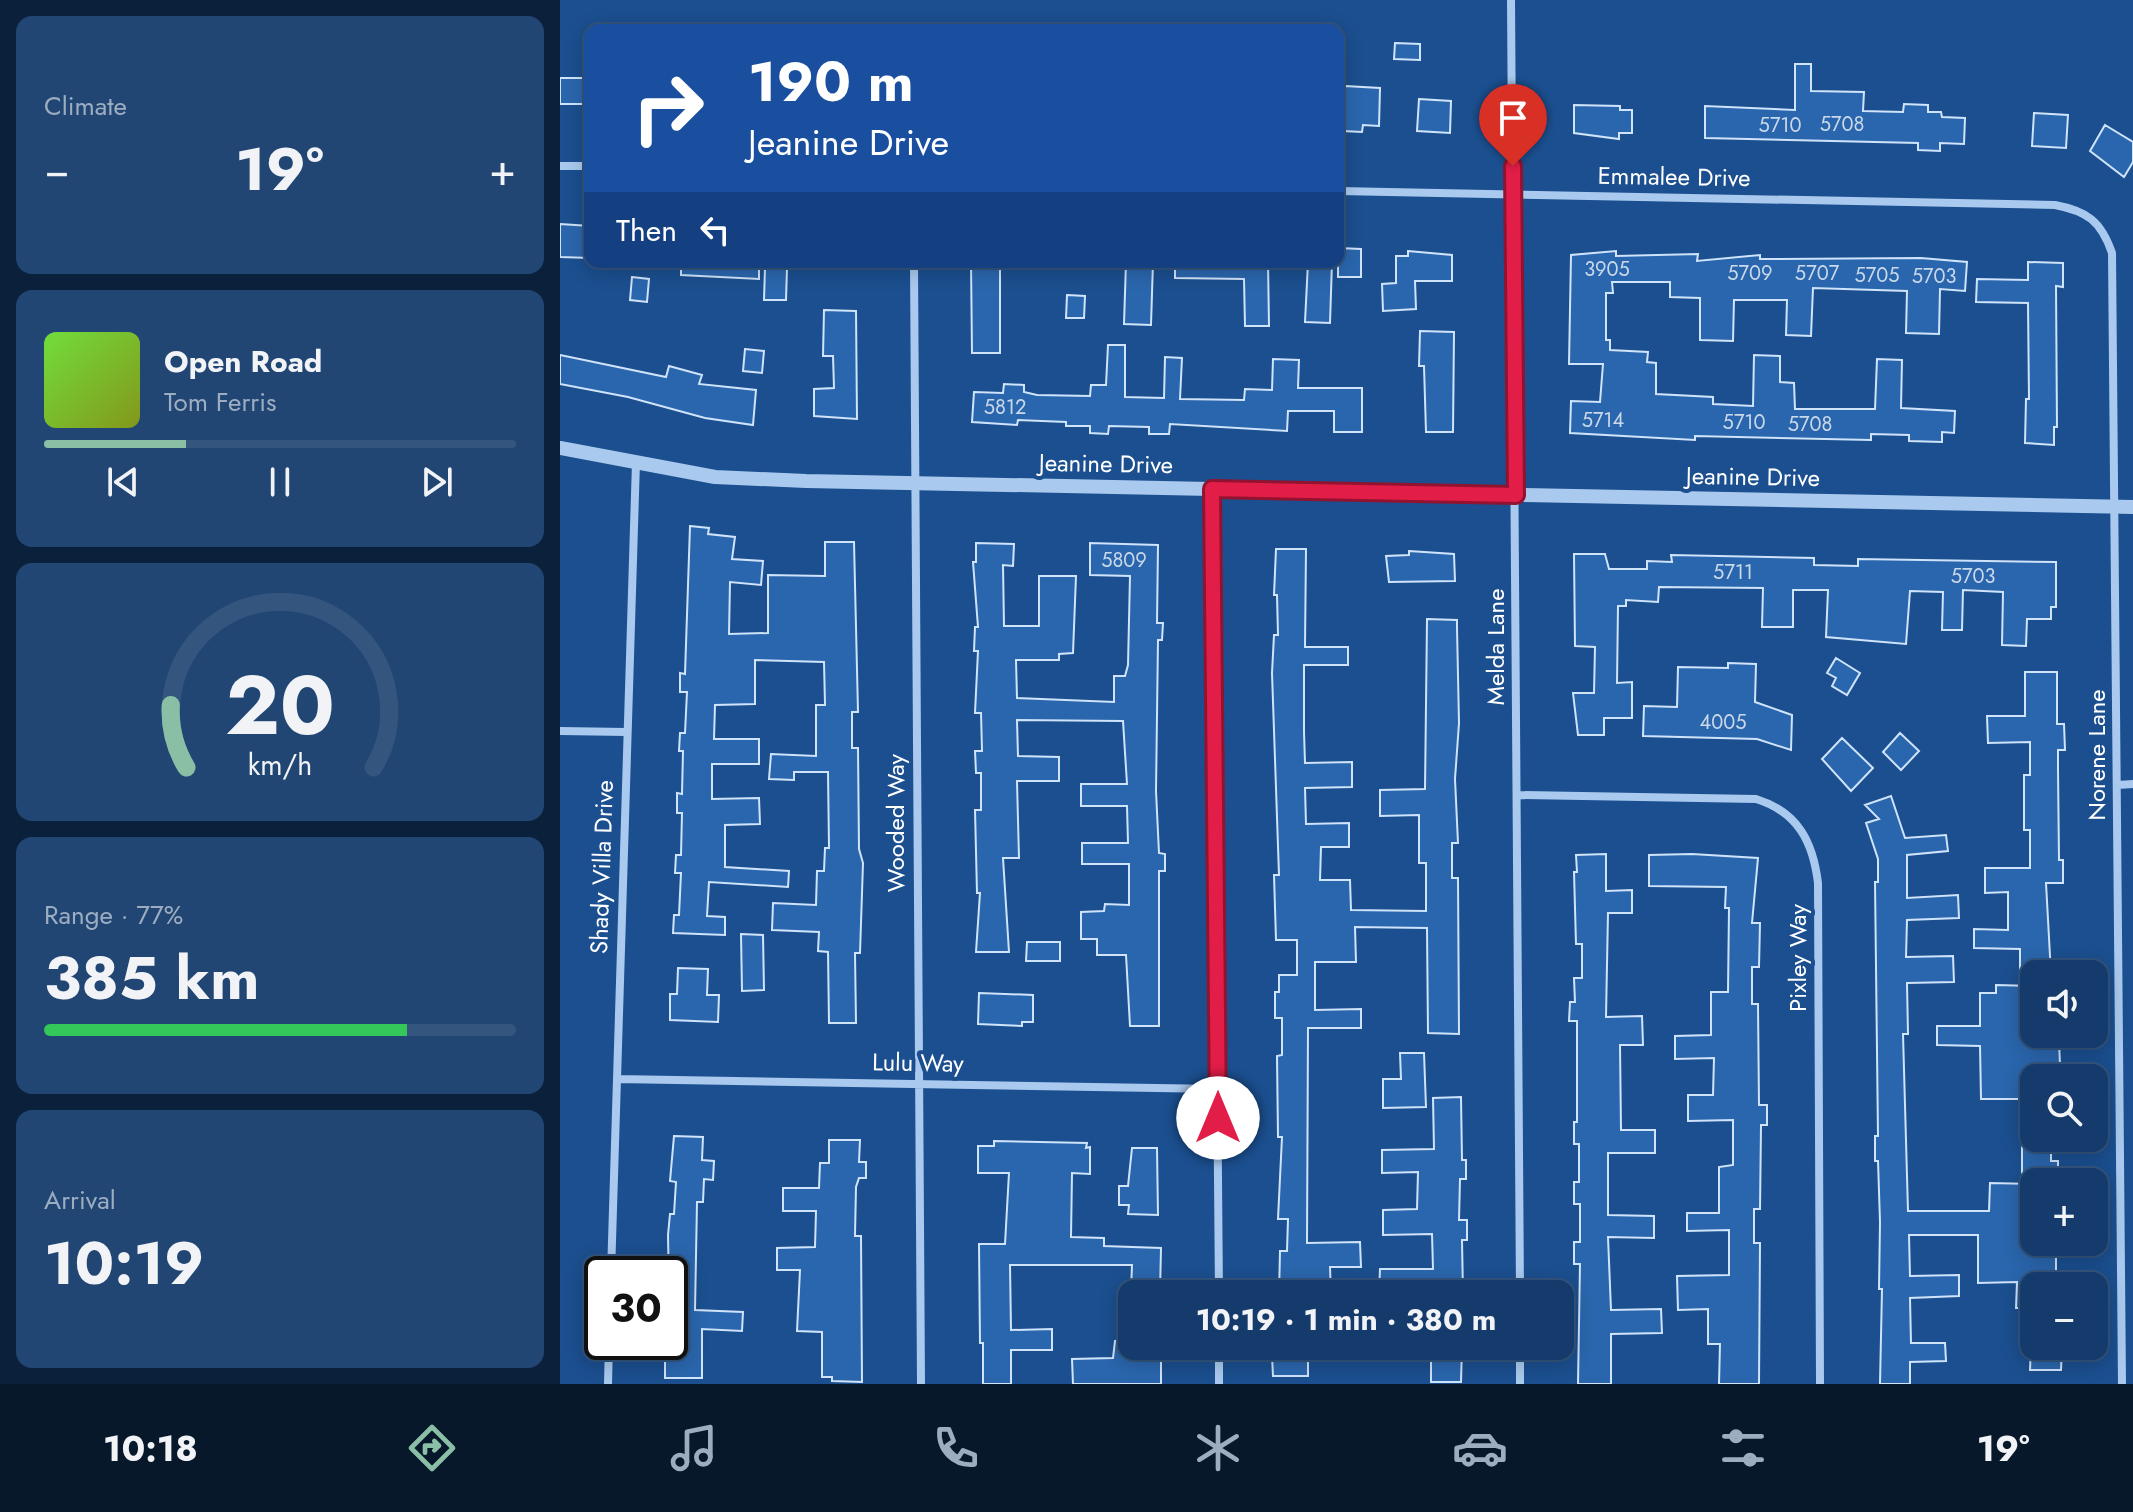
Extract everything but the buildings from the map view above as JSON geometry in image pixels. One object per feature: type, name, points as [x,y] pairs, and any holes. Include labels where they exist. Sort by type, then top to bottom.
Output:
[{"type":"street","name":"Melda Lane","points":[[1511,0],[1520,1280]]},
{"type":"street","points":[[560,166],[584,166]]},
{"type":"street","name":"Emmalee Drive","points":[[1344,191],[2010,204]]},
{"type":"street","name":"Norene Lane","points":[[2010,204],[2079,209],[2100,225],[2110,245],[2122,1384]]},
{"type":"street","name":"Wooded Way","points":[[914,268],[921,1384]]},
{"type":"street","name":"Jeanine Drive","points":[[560,448],[715,477],[2133,507]]},
{"type":"street","name":"Shady Villa Drive","points":[[612,1256],[636,461]]},
{"type":"street","points":[[1212,489],[1219,1280]]},
{"type":"street","points":[[560,731],[626,732]]},
{"type":"street","points":[[2118,785],[2133,784]]},
{"type":"street","name":"Pixley Way","points":[[1517,795],[1756,799],[1787,813],[1810,845],[1818,883],[1820,1384]]},
{"type":"street","name":"Lulu Way","points":[[617,1079],[1218,1089]]},
{"type":"street","points":[[608,1384],[609,1360]]},
{"type":"street","points":[[1219,1360],[1219,1384]]},
{"type":"street","points":[[1520,1360],[1520,1384]]},
{"type":"route","points":[[1218,1118],[1212,489],[1516,495],[1513,166]]}]
